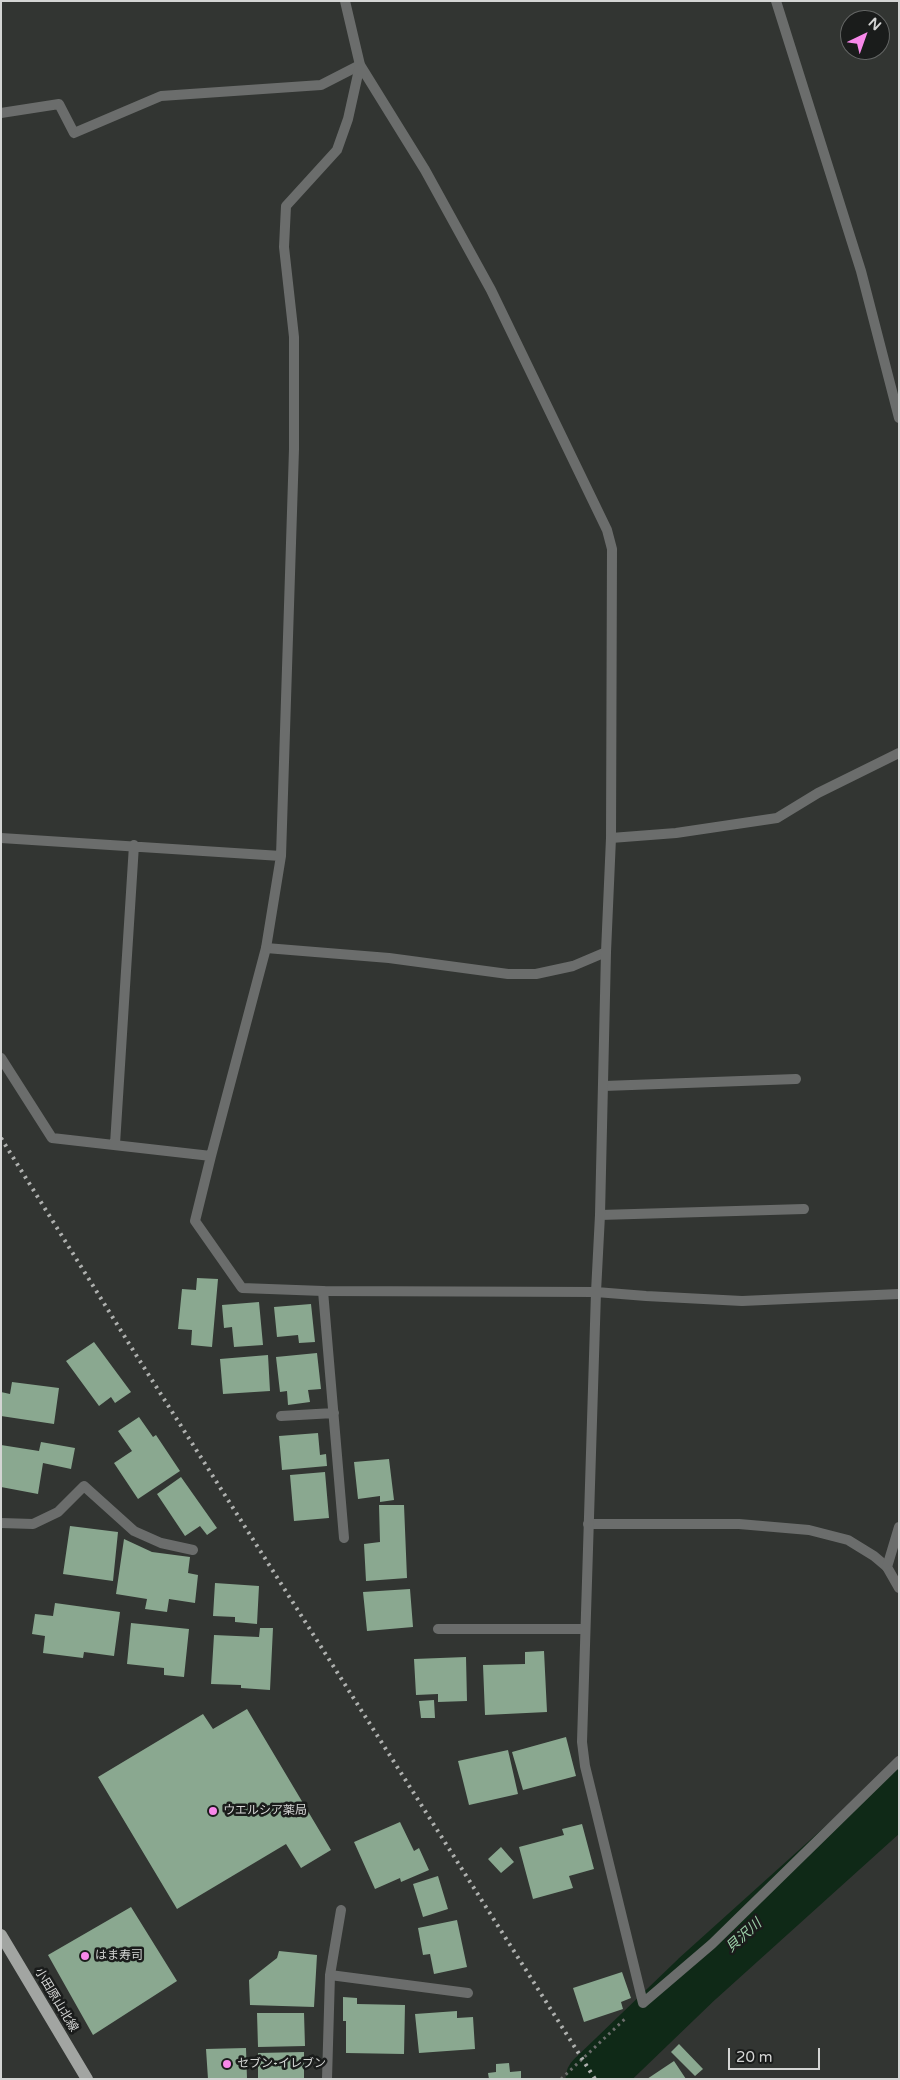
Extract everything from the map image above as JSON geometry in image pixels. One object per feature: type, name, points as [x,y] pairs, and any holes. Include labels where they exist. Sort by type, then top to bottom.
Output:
[{"type":"main road","name":"小田原山北線","points":[[1,1935],[87,2079]]},
{"type":"street","points":[[345,1],[360,65],[425,170],[491,290],[607,530],[612,549],[611,838],[582,1742],[585,1766],[643,2003],[712,1944],[899,1761]]},
{"type":"street","points":[[776,1],[861,271],[899,418]]},
{"type":"street","points":[[1,113],[59,104],[74,133],[161,96],[321,85],[360,65]]},
{"type":"street","points":[[360,65],[348,118],[337,150],[286,206],[284,247],[294,337],[294,449],[282,856],[266,948],[210,1156],[196,1221],[242,1288],[323,1291],[596,1292],[742,1301],[899,1294]]},
{"type":"street","points":[[611,838],[676,833],[777,818],[818,793],[899,753]]},
{"type":"street","points":[[1,838],[134,845],[282,856]]},
{"type":"street","points":[[115,1144],[134,845]]},
{"type":"street","points":[[266,948],[389,958],[508,974],[536,974],[573,966],[606,952]]},
{"type":"street","points":[[1,1058],[52,1138],[210,1156]]},
{"type":"street","points":[[604,1086],[796,1079]]},
{"type":"street","points":[[600,1215],[804,1209]]},
{"type":"street","points":[[323,1291],[344,1538]]},
{"type":"street","points":[[281,1416],[334,1413]]},
{"type":"street","points":[[1,1523],[33,1524],[58,1512],[84,1486],[134,1531],[161,1543],[193,1550]]},
{"type":"street","points":[[588,1524],[738,1524],[809,1530],[848,1540],[874,1556],[887,1567],[899,1588]]},
{"type":"street","points":[[887,1567],[899,1526]]},
{"type":"street","points":[[438,1629],[585,1629]]},
{"type":"street","points":[[327,2079],[330,1975],[340,1910]]},
{"type":"street","points":[[330,1975],[468,1993]]},
{"type":"path","points":[[561,2079],[643,2003]]},
{"type":"building","points":[[197,1278],[218,1279],[212,1347],[191,1345],[192,1330],[178,1329],[182,1289],[196,1290]]},
{"type":"building","points":[[259,1302],[263,1345],[234,1347],[232,1327],[224,1328],[222,1305]]},
{"type":"building","points":[[311,1304],[315,1342],[299,1343],[298,1335],[277,1337],[274,1307]]},
{"type":"building","points":[[94,1342],[131,1392],[115,1403],[111,1397],[99,1406],[66,1361]]},
{"type":"building","points":[[317,1353],[321,1389],[308,1390],[310,1402],[288,1405],[287,1391],[280,1392],[276,1357]]},
{"type":"building","points":[[268,1355],[270,1391],[223,1394],[220,1359]]},
{"type":"building","points":[[12,1382],[59,1388],[54,1424],[1,1416],[1,1392],[10,1394]]},
{"type":"building","points":[[139,1417],[153,1437],[156,1435],[180,1471],[138,1499],[114,1463],[132,1451],[118,1431]]},
{"type":"building","points":[[318,1433],[320,1455],[326,1454],[327,1466],[282,1470],[279,1436]]},
{"type":"building","points":[[41,1442],[75,1448],[71,1469],[43,1463],[38,1494],[1,1487],[1,1445],[39,1451]]},
{"type":"building","points":[[389,1459],[394,1500],[380,1502],[380,1496],[358,1499],[354,1462]]},
{"type":"building","points":[[325,1472],[329,1518],[294,1521],[290,1475]]},
{"type":"building","points":[[181,1477],[217,1528],[207,1535],[200,1526],[185,1536],[157,1494]]},
{"type":"building","points":[[379,1505],[404,1505],[407,1578],[366,1581],[364,1544],[380,1542]]},
{"type":"building","points":[[70,1526],[118,1532],[113,1581],[63,1574]]},
{"type":"building","points":[[124,1539],[152,1552],[190,1557],[188,1573],[198,1575],[195,1603],[169,1599],[167,1612],[145,1609],[147,1599],[116,1594]]},
{"type":"building","points":[[215,1583],[259,1586],[257,1624],[235,1622],[235,1617],[213,1616]]},
{"type":"building","points":[[410,1589],[413,1627],[367,1631],[363,1592]]},
{"type":"building","points":[[55,1603],[120,1612],[114,1656],[84,1652],[83,1658],[43,1653],[45,1636],[32,1634],[35,1614],[53,1616]]},
{"type":"building","points":[[131,1623],[189,1629],[184,1677],[164,1675],[164,1668],[127,1664]]},
{"type":"building","points":[[260,1628],[273,1628],[270,1690],[241,1688],[241,1685],[211,1684],[214,1635],[259,1637]]},
{"type":"building","points":[[544,1651],[547,1712],[485,1715],[483,1665],[525,1664],[525,1652]]},
{"type":"building","points":[[466,1657],[467,1701],[438,1702],[438,1694],[416,1695],[414,1659]]},
{"type":"building","points":[[434,1700],[435,1718],[421,1718],[419,1701]]},
{"type":"building","name":"ウエルシア薬局","points":[[247,1709],[331,1850],[301,1868],[286,1844],[177,1909],[98,1777],[203,1714],[213,1729]]},
{"type":"building","points":[[566,1737],[576,1776],[523,1790],[512,1752]]},
{"type":"building","points":[[508,1750],[518,1794],[469,1805],[458,1761]]},
{"type":"building","points":[[400,1822],[414,1851],[419,1848],[429,1870],[401,1882],[400,1878],[375,1889],[354,1842]]},
{"type":"building","points":[[582,1824],[594,1869],[569,1876],[573,1888],[533,1899],[519,1847],[564,1835],[562,1829]]},
{"type":"building","points":[[501,1847],[514,1862],[501,1873],[488,1859]]},
{"type":"building","points":[[438,1876],[448,1909],[423,1917],[413,1884]]},
{"type":"building","points":[[131,1907],[177,1981],[93,2035],[48,1955]]},
{"type":"building","points":[[457,1920],[467,1967],[434,1974],[430,1954],[423,1955],[418,1928]]},
{"type":"building","points":[[279,1951],[317,1955],[314,2007],[250,2005],[249,1980],[277,1958]]},
{"type":"building","points":[[622,1972],[631,1998],[621,2002],[623,2009],[584,2022],[573,1988]]},
{"type":"building","points":[[343,1997],[357,1998],[357,2004],[405,2005],[404,2054],[346,2053],[346,2021],[343,2021]]},
{"type":"building","points":[[457,2011],[457,2018],[473,2017],[475,2049],[419,2053],[415,2014]]},
{"type":"building","points":[[257,2013],[304,2013],[305,2046],[258,2047]]},
{"type":"building","points":[[679,2044],[703,2069],[695,2076],[671,2052]]},
{"type":"building","name":"セブン-イレブン","points":[[246,2048],[247,2079],[208,2079],[206,2049]]},
{"type":"building","points":[[304,2052],[304,2078],[258,2079],[258,2053]]},
{"type":"building","points":[[674,2061],[686,2079],[647,2079]]},
{"type":"building","points":[[509,2063],[510,2072],[521,2071],[521,2079],[489,2079],[488,2073],[496,2072],[496,2064]]},
{"type":"waterway","name":"貝沢川","points":[[593,2079],[697,1979],[899,1797]]},
{"type":"railway","points":[[1,1138],[138,1358],[595,2079]]},
{"type":"place","name":"ウエルシア薬局","points":[[213,1811]]},
{"type":"place","name":"はま寿司","points":[[85,1956]]},
{"type":"place","name":"セブン-イレブン","points":[[227,2064]]}]
